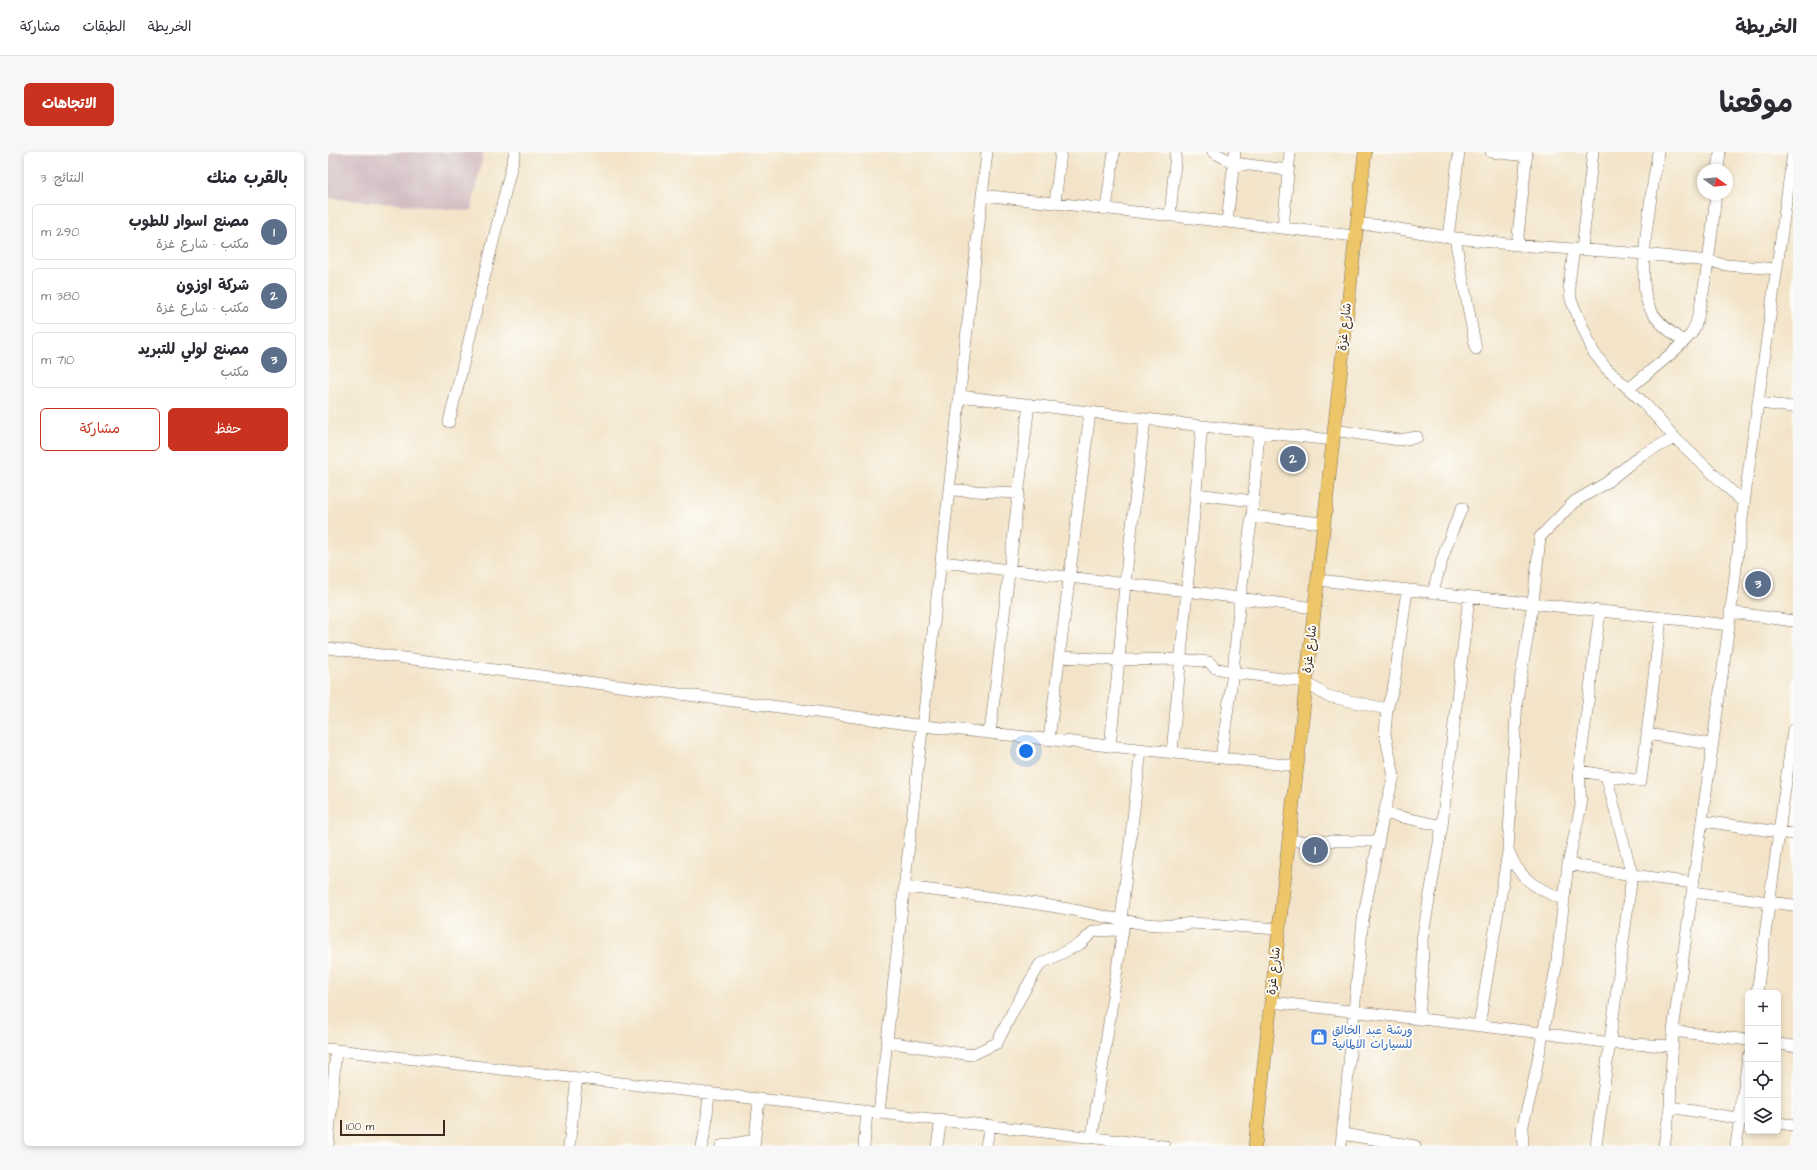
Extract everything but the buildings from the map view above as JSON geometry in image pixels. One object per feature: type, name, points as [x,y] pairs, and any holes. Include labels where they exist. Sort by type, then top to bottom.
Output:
[{"type":"main road","name":"شارع غزة","points":[[1255,1146],[1305,682],[1315,608],[1323,523],[1365,152]]},
{"type":"street","points":[[449,422],[515,152]]},
{"type":"street","points":[[879,1112],[924,726],[987,152]]},
{"type":"street","points":[[1055,203],[1061,152]]},
{"type":"street","points":[[1106,209],[1114,152]]},
{"type":"street","points":[[1170,216],[1176,152]]},
{"type":"street","points":[[1213,152],[1288,170]]},
{"type":"street","points":[[1283,228],[1290,152]]},
{"type":"street","points":[[1459,152],[1452,238],[1476,349]]},
{"type":"street","points":[[1491,152],[1527,154],[1517,245]]},
{"type":"street","points":[[1593,152],[1578,249],[1569,284],[1571,300],[1594,353],[1606,368],[1630,388],[1662,421],[1675,438],[1744,503]]},
{"type":"street","points":[[1658,152],[1645,254],[1644,286],[1648,304],[1660,322],[1672,334],[1683,341]]},
{"type":"street","points":[[1719,164],[1720,152]]},
{"type":"street","points":[[1664,1146],[1670,1107],[1672,1046],[1744,503],[1777,269],[1790,195],[1793,152]]},
{"type":"street","points":[[1227,222],[1234,158]]},
{"type":"street","points":[[982,195],[1283,228],[1357,230],[1375,225],[1452,238],[1517,245],[1645,254],[1708,261],[1726,265],[1777,269]]},
{"type":"street","points":[[1630,388],[1647,373],[1667,360],[1691,333],[1697,322],[1706,284],[1715,200]]},
{"type":"street","points":[[960,396],[1259,432],[1400,440],[1417,437]]},
{"type":"street","points":[[1759,403],[1793,407]]},
{"type":"street","points":[[990,733],[1029,404]]},
{"type":"street","points":[[1049,740],[1090,412]]},
{"type":"street","points":[[1110,746],[1125,583],[1145,419]]},
{"type":"street","points":[[1172,753],[1202,426]]},
{"type":"street","points":[[1221,758],[1233,672],[1240,598],[1252,516],[1259,432]]},
{"type":"street","points":[[1479,1026],[1508,849],[1518,700],[1533,603],[1538,544],[1544,532],[1574,502],[1606,483],[1641,455],[1675,438]]},
{"type":"street","points":[[950,490],[1019,493]]},
{"type":"street","points":[[1196,494],[1253,502]]},
{"type":"street","points":[[1433,593],[1441,560],[1462,508]]},
{"type":"street","points":[[1252,516],[1323,523]]},
{"type":"street","points":[[942,562],[1009,571],[1187,590],[1315,608]]},
{"type":"street","points":[[1318,580],[1729,625]]},
{"type":"street","points":[[1341,1146],[1363,919],[1384,813],[1394,776],[1385,734],[1388,709],[1394,685],[1406,590]]},
{"type":"street","points":[[1418,1019],[1423,966],[1422,940],[1442,826],[1469,596]]},
{"type":"street","points":[[1523,1146],[1522,1129],[1533,1085],[1556,968],[1568,864],[1581,806],[1579,770],[1600,611]]},
{"type":"street","points":[[1730,612],[1793,621]]},
{"type":"street","points":[[1579,770],[1641,781],[1661,618]]},
{"type":"street","points":[[328,648],[924,726],[1296,766]]},
{"type":"street","points":[[1060,657],[1119,660],[1181,659],[1209,662],[1215,668],[1233,672],[1305,682],[1327,696],[1388,709]]},
{"type":"street","points":[[1757,990],[1793,730]]},
{"type":"street","points":[[1647,734],[1712,744]]},
{"type":"street","points":[[1092,1137],[1123,919],[1141,750]]},
{"type":"street","points":[[1596,1146],[1632,875],[1606,774]]},
{"type":"street","points":[[1384,813],[1442,826]]},
{"type":"street","points":[[1703,821],[1793,834]]},
{"type":"street","points":[[1288,841],[1379,841]]},
{"type":"street","points":[[1508,849],[1512,862],[1529,881],[1541,891],[1563,899]]},
{"type":"street","points":[[1568,864],[1632,875],[1770,903],[1793,905]]},
{"type":"street","points":[[905,887],[1001,899],[1163,925],[1178,926],[1192,923],[1279,929]]},
{"type":"street","points":[[888,1042],[971,1055],[997,1043],[1015,1007],[1040,964],[1080,944],[1094,931],[1118,930],[1123,919]]},
{"type":"street","points":[[1271,1002],[1543,1033],[1610,1043],[1672,1046]]},
{"type":"street","points":[[1674,1031],[1745,1040]]},
{"type":"street","points":[[1781,1044],[1793,1046]]},
{"type":"street","points":[[328,1146],[332,1049],[759,1100],[879,1112],[1164,1146]]},
{"type":"street","points":[[1736,1146],[1744,1120],[1748,1062]]},
{"type":"street","points":[[569,1146],[577,1078]]},
{"type":"street","points":[[702,1146],[706,1126],[709,1093]]},
{"type":"street","points":[[721,1146],[754,1143],[759,1100]]},
{"type":"street","points":[[1670,1107],[1744,1120]]},
{"type":"street","points":[[864,1146],[868,1111]]},
{"type":"street","points":[[937,1146],[941,1120]]},
{"type":"street","points":[[1781,1123],[1793,1125]]},
{"type":"street","points":[[986,1146],[990,1125]]},
{"type":"street","points":[[1342,1134],[1415,1146]]},
{"type":"shaded area","points":[[328,152],[484,152],[471,211],[328,198]]},
{"type":"place","name":"شركة اوزون","points":[[1293,459]]},
{"type":"place","name":"مصنع لولي للتبريد","points":[[1758,584]]},
{"type":"place","name":"مصنع اسوار للطوب","points":[[1315,850]]},
{"type":"place","name":"ورشة عبد الخالق للسيارات الالمانية","points":[[1319,1037]]}]
